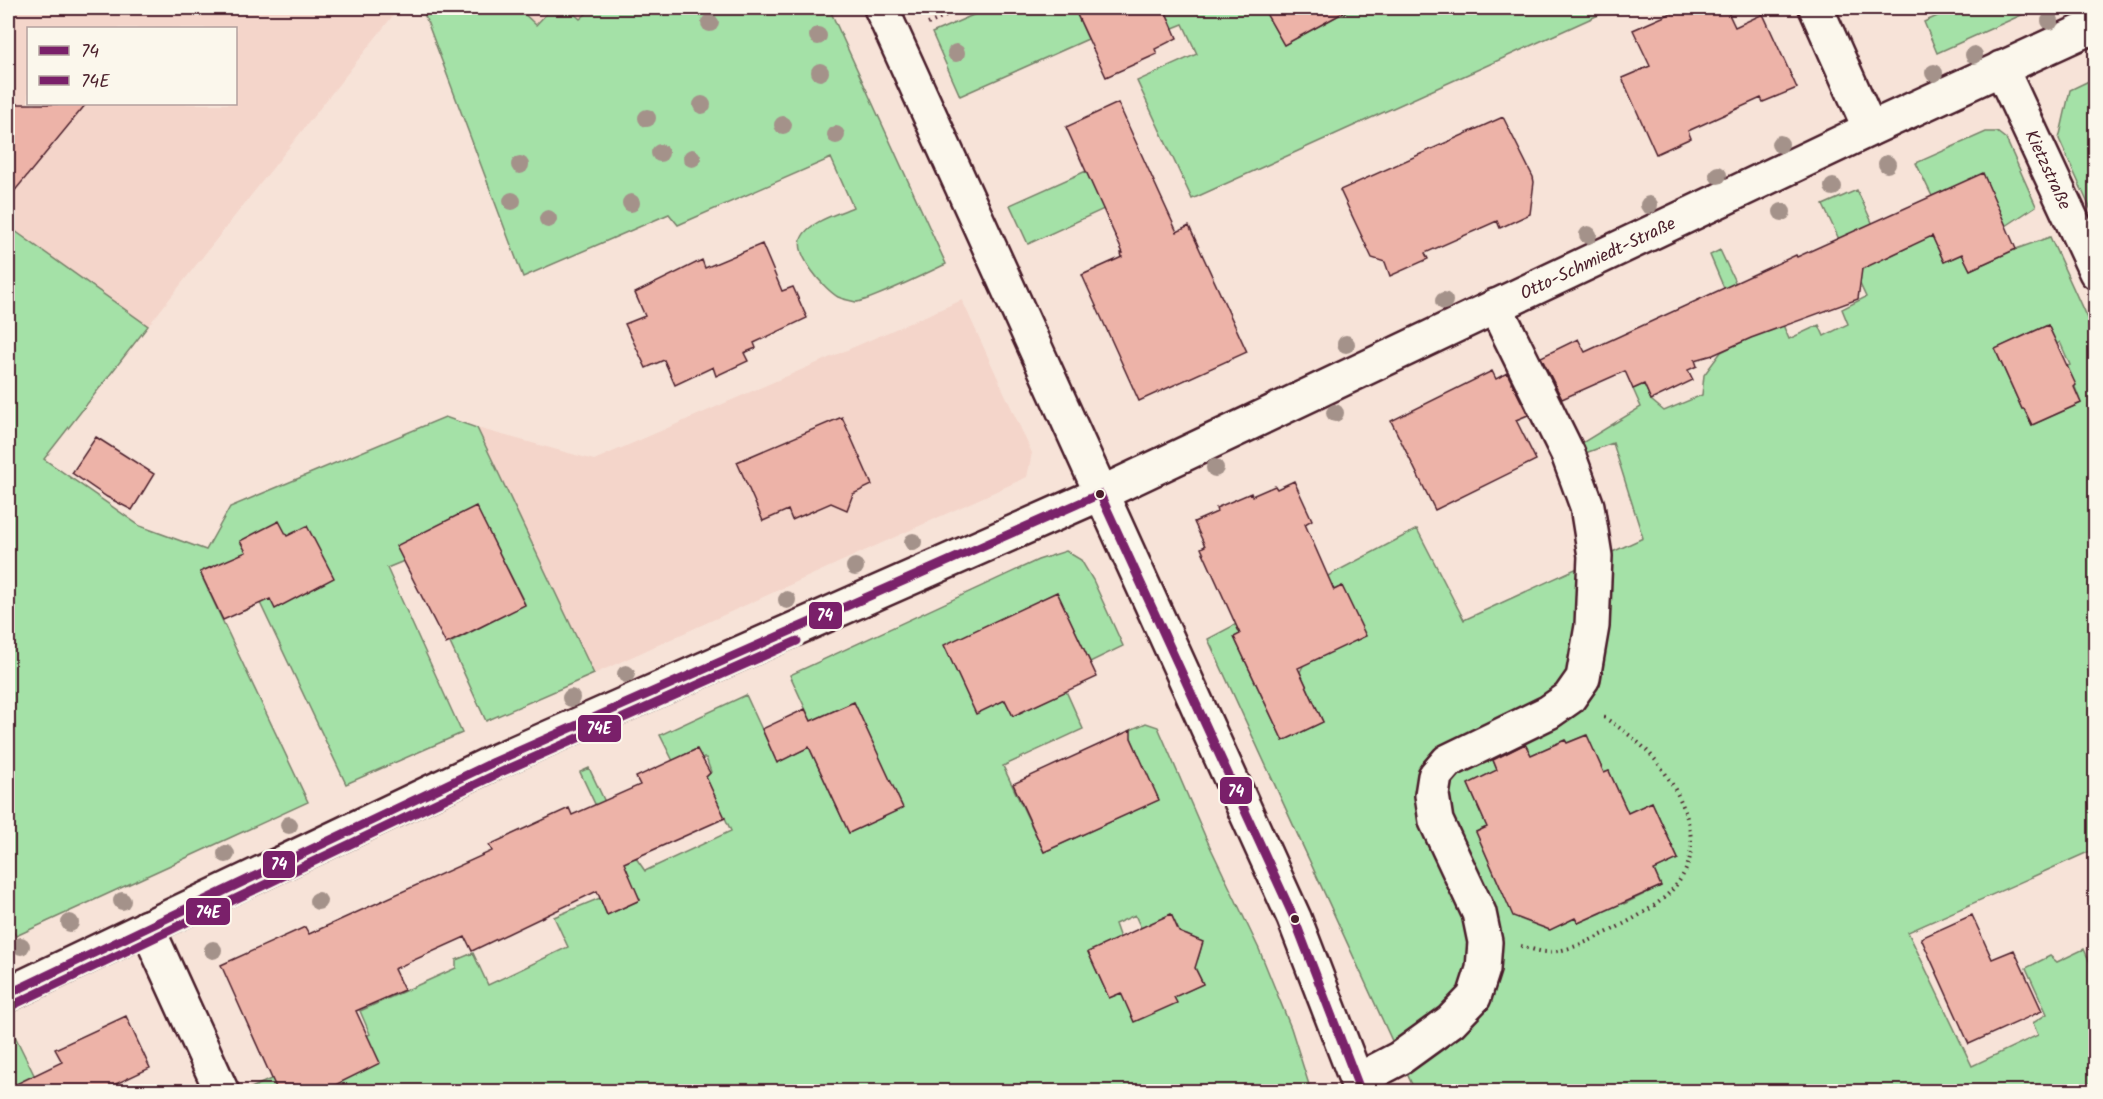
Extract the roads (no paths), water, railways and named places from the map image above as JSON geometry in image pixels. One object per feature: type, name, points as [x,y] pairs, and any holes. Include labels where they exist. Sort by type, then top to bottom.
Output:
[{"type":"street","points":[[881,8],[1294,918],[1360,1086],[1451,1020],[1474,997],[1483,969],[1485,942],[1479,913],[1436,821],[1432,795],[1435,776],[1448,761],[1549,712],[1569,698],[1583,678],[1593,626],[1595,556],[1587,506],[1568,454],[1495,306]]},
{"type":"street","points":[[1816,8],[1870,129]]},
{"type":"street","name":"Otto-Schmiedt-Straße","points":[[8,994],[494,762],[1100,494],[1870,129],[2096,25]]},
{"type":"street","name":"Kietzstraße","points":[[2001,68],[2096,273]]},
{"type":"street","points":[[147,927],[222,1092]]}]
